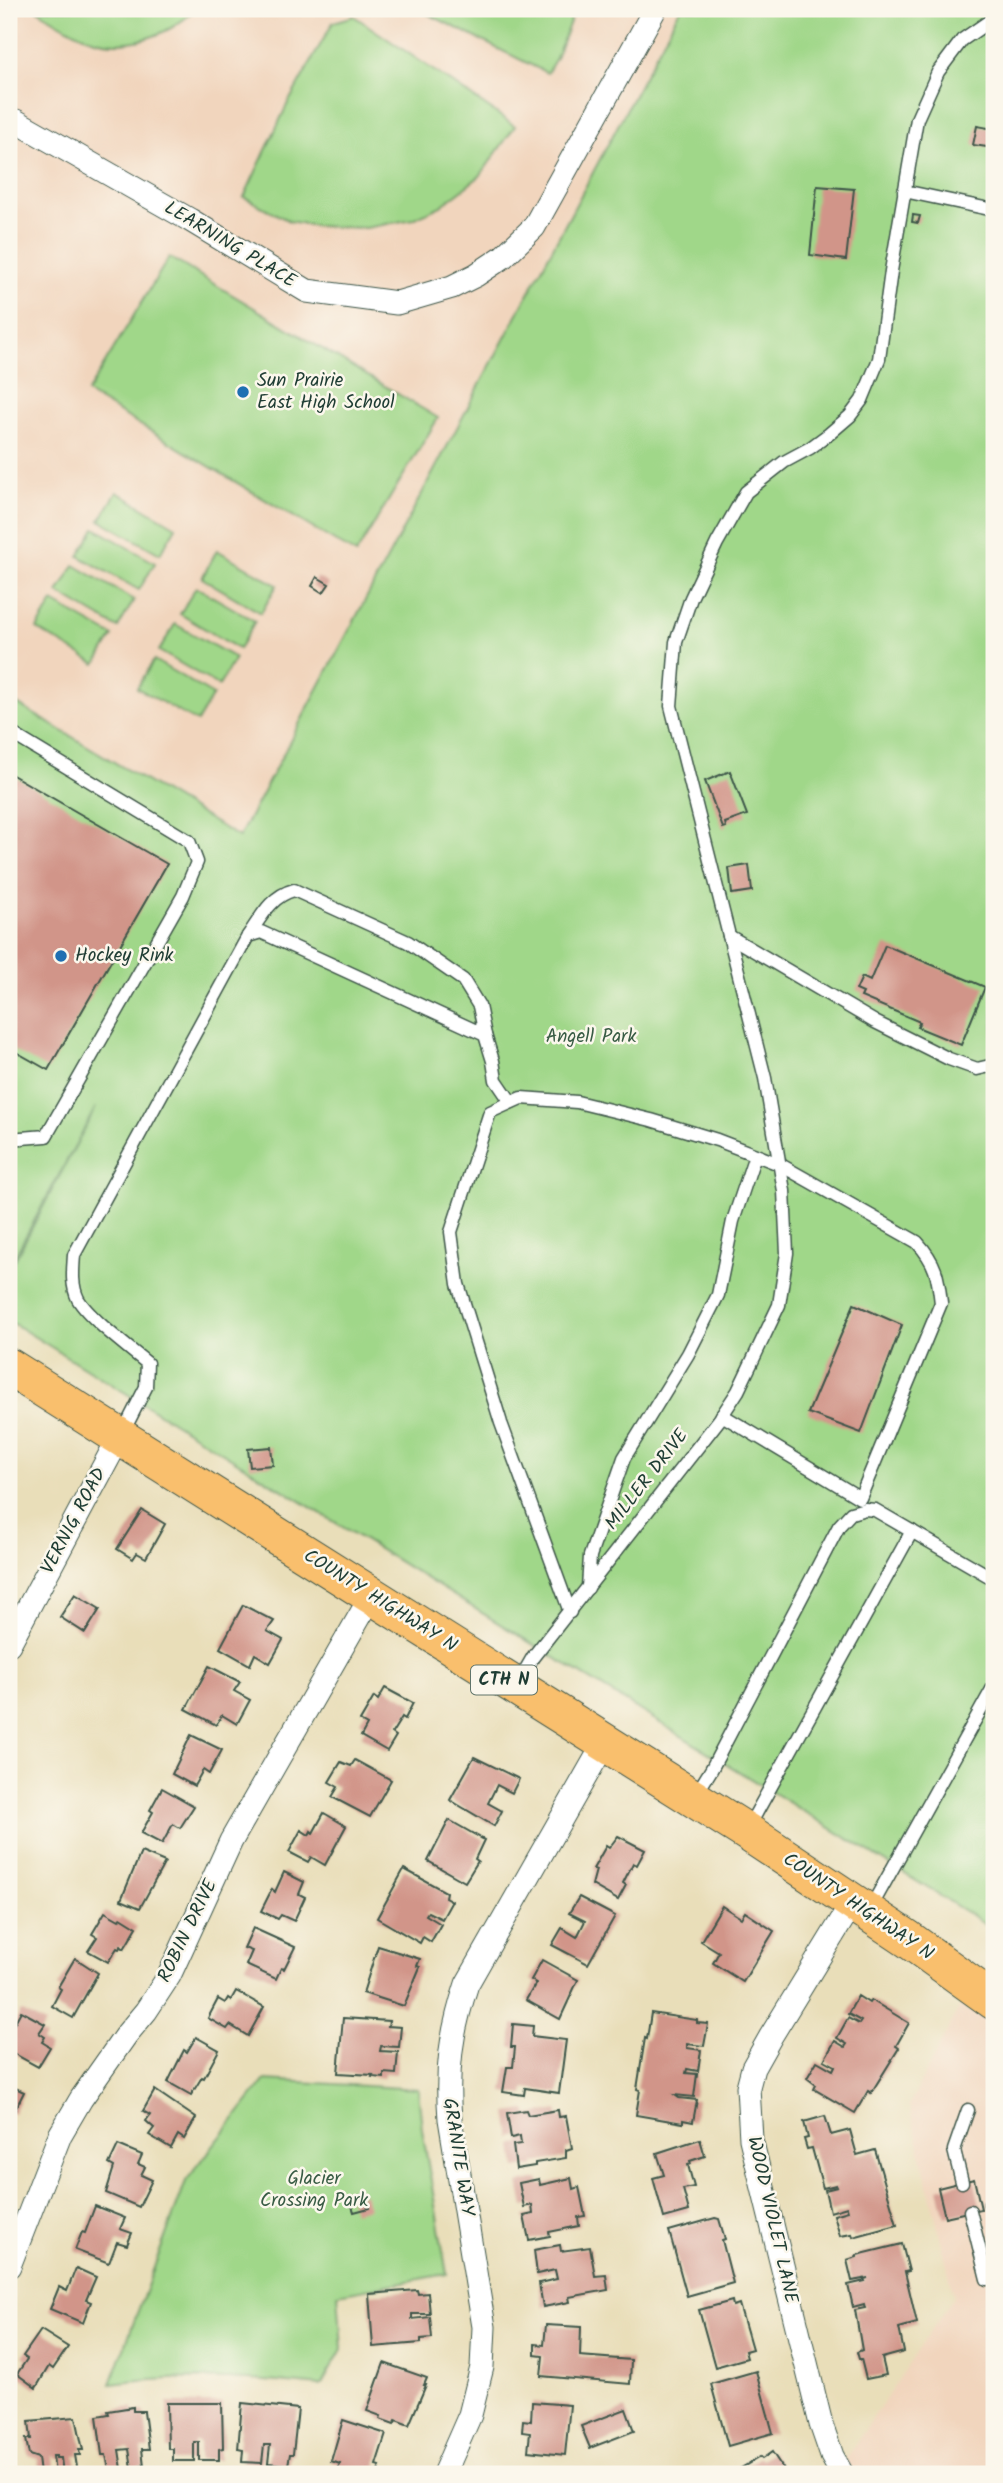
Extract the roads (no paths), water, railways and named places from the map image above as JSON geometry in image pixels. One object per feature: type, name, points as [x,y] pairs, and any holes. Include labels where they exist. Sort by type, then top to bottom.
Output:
[{"type":"main road","name":"COUNTY HIGHWAY N","points":[[9,1367],[692,1800],[747,1832],[994,2001]]},
{"type":"street","name":"LEARNING PLACE","points":[[9,120],[16,121],[190,220],[307,291],[397,303],[452,287],[477,275],[503,257],[534,227],[655,9]]},
{"type":"street","name":"VERNIG ROAD","points":[[9,1644],[120,1436]]},
{"type":"street","name":"ROBIN DRIVE","points":[[9,2266],[60,2135],[81,2099],[169,1976],[231,1840],[372,1595]]},
{"type":"street","name":"GRANITE WAY","points":[[444,2474],[470,2415],[482,2367],[484,2327],[450,2119],[447,2090],[449,2050],[467,1984],[604,1744]]},
{"type":"street","name":"WOOD VIOLET LANE","points":[[842,2474],[832,2456],[821,2424],[764,2193],[751,2139],[748,2088],[753,2068],[771,2036],[860,1907]]},
{"type":"lane","name":"MILLER DRIVE","points":[[516,1687],[533,1657],[722,1415],[738,1391],[779,1305],[787,1253],[784,1191],[765,1078],[671,706],[676,642],[691,598],[747,492],[784,462],[829,434],[850,416],[862,400],[880,359],[904,191],[918,119],[938,72],[962,40],[994,18]]},
{"type":"lane","points":[[904,191],[994,210]]},
{"type":"lane","points":[[9,732],[190,841],[197,862],[183,896],[46,1136],[9,1139]]},
{"type":"lane","points":[[120,1436],[146,1387],[147,1363],[105,1328],[78,1299],[73,1278],[74,1255],[248,936],[270,904],[282,893],[294,890],[408,942],[463,980],[479,1006],[496,1080],[512,1102]]},
{"type":"lane","points":[[248,936],[261,932],[485,1035]]},
{"type":"lane","points":[[729,936],[875,1022],[949,1059],[977,1069],[994,1065]]},
{"type":"lane","points":[[570,1612],[501,1423],[458,1284],[451,1232],[490,1112],[521,1098],[577,1102],[717,1140],[779,1164],[917,1242],[932,1258],[941,1303],[860,1498],[722,1415]]},
{"type":"lane","points":[[588,1588],[590,1556],[624,1458],[688,1354],[718,1295],[733,1221],[755,1155]]},
{"type":"lane","points":[[692,1800],[711,1770],[839,1526],[851,1513],[864,1509],[875,1510],[994,1579]]},
{"type":"lane","points":[[747,1832],[912,1531]]},
{"type":"lane","points":[[860,1907],[994,1686]]},
{"type":"lane","points":[[962,2182],[954,2150],[968,2110]]},
{"type":"lane","points":[[970,2211],[987,2279],[994,2278]]},
{"type":"place","name":"Sun Prairie East High School","points":[[243,392]]},
{"type":"place","name":"Hockey Rink","points":[[61,956]]},
{"type":"park label","name":"Angell Park","points":[[591,1037]]},
{"type":"park label","name":"Glacier Crossing Park","points":[[314,2190]]}]
